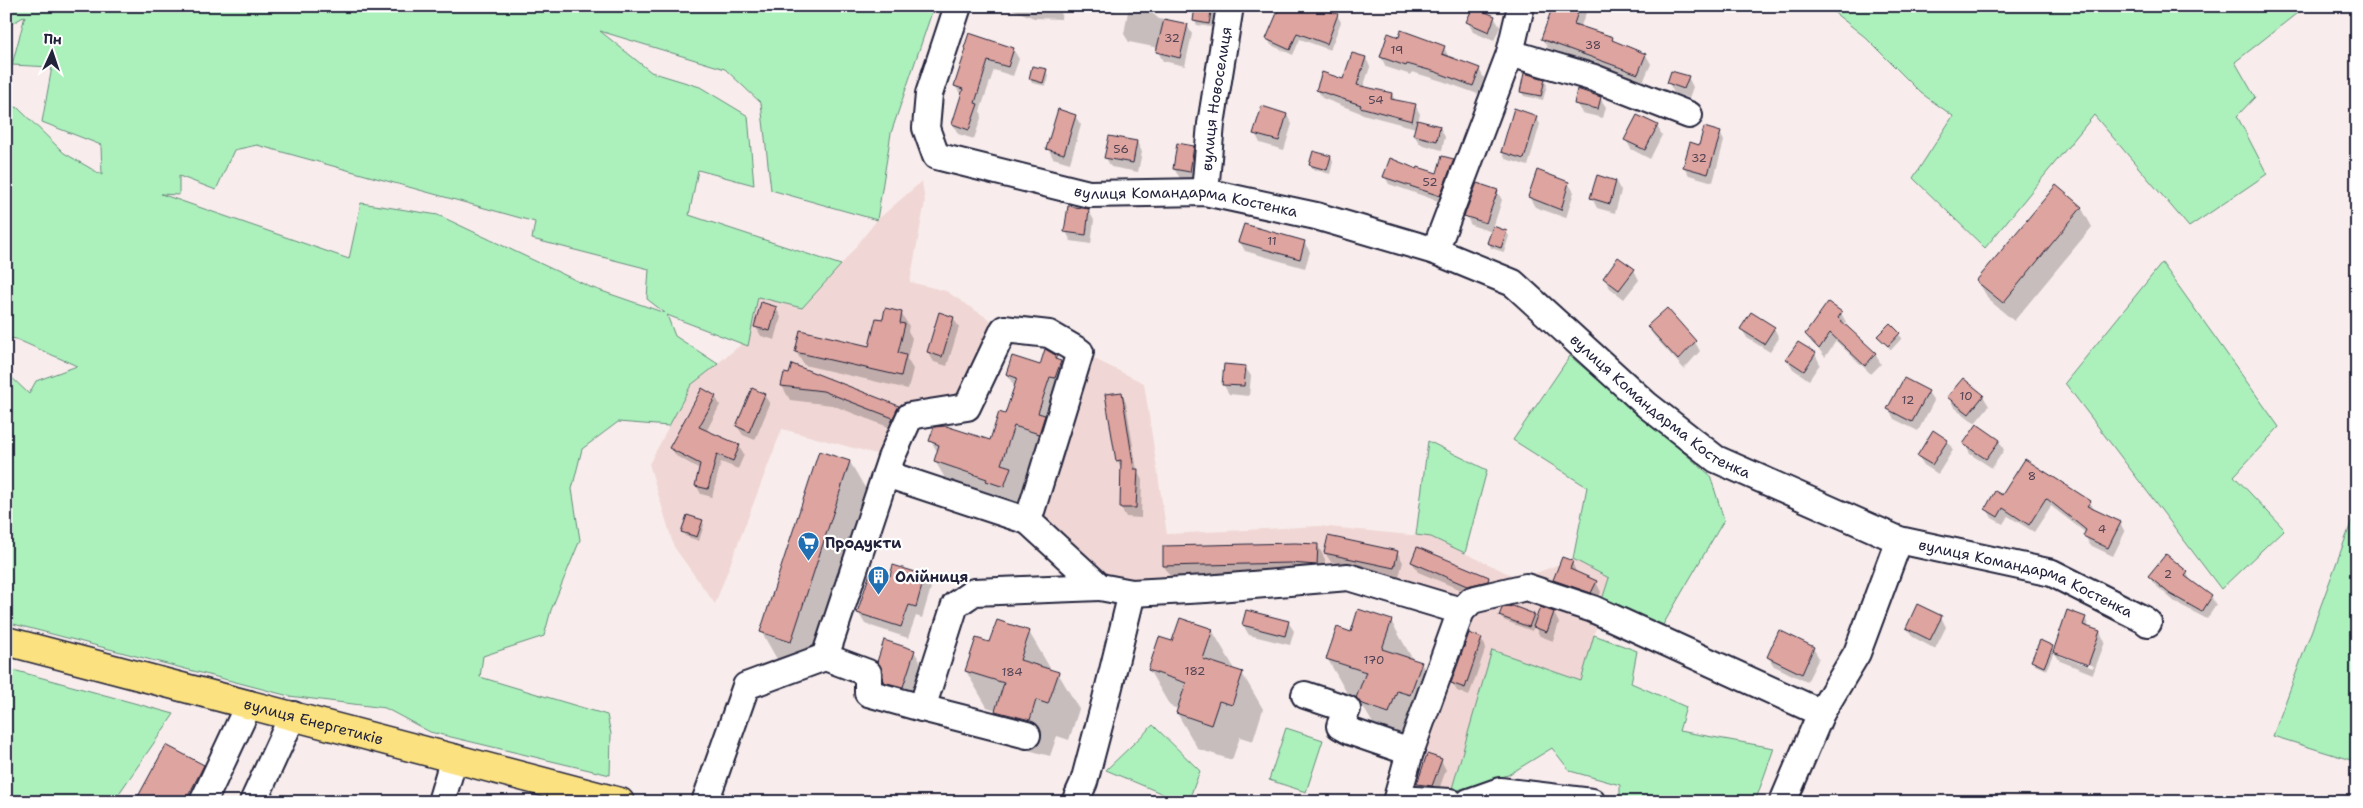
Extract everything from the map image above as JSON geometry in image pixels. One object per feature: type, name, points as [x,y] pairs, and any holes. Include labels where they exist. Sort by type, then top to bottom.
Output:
[{"type":"main road","name":"вулиця Енергетиків","points":[[6,641],[454,758],[575,796],[620,802]]},
{"type":"street","name":"вулиця Командарма Костенка","points":[[958,6],[929,94],[926,128],[936,156],[1089,194],[1205,192],[1316,216],[1435,251],[1513,283],[1646,406],[1716,458],[1899,540],[2052,573],[2143,618],[2148,623]]},
{"type":"street","name":"вулиця Новоселиця","points":[[1205,192],[1211,124],[1230,6]]},
{"type":"street","points":[[1435,251],[1510,53],[1521,6]]},
{"type":"street","points":[[1510,53],[1594,78],[1689,114]]},
{"type":"street","points":[[825,657],[886,474],[910,416],[967,407],[1004,329],[1049,334],[1080,352],[1028,521]]},
{"type":"street","points":[[886,474],[1028,521],[1100,586]]},
{"type":"street","name":"вулиця Командарма Костенка","points":[[1782,802],[1821,713],[1857,653],[1899,540]]},
{"type":"street","points":[[922,708],[955,605],[974,592],[1100,586],[1132,593],[1348,577],[1461,611]]},
{"type":"street","points":[[1450,802],[1397,800],[1410,752],[1461,611],[1472,600],[1526,587],[1593,609],[1821,713]]},
{"type":"street","points":[[1075,802],[1084,782],[1132,593]]},
{"type":"street","points":[[705,802],[746,686],[825,657],[868,674],[868,693],[1027,735]]},
{"type":"street","points":[[1305,695],[1347,709],[1340,726],[1349,731],[1410,752]]},
{"type":"street","points":[[203,802],[249,704]]},
{"type":"street","points":[[253,802],[293,715]]},
{"type":"street","points":[[441,802],[454,758]]},
{"type":"street","points":[[1469,802],[1500,791],[1592,802]]},
{"type":"shaded area","points":[[922,181],[925,202],[910,282],[946,291],[1004,329],[967,407],[910,416],[891,458],[782,429],[715,604],[674,547],[649,464],[691,385],[748,339],[758,297],[802,308],[841,265],[877,220]]},
{"type":"shaded area","points":[[1080,352],[1144,383],[1167,534],[1319,526],[1431,537],[1520,579],[1573,559],[1609,578],[1582,681],[1451,792],[1412,792],[1461,611],[1348,577],[1132,593],[1028,521]]},
{"type":"green space","points":[[6,6],[934,6],[891,133],[877,220],[771,190],[761,103],[725,69],[600,31],[651,72],[700,87],[748,116],[754,185],[698,170],[689,215],[841,265],[802,308],[758,297],[748,346],[667,315],[675,336],[718,364],[691,385],[669,426],[618,422],[582,449],[572,489],[580,540],[551,610],[544,636],[483,656],[480,677],[607,715],[611,734],[610,775],[430,732],[385,708],[289,696],[6,622],[6,372],[29,394],[36,381],[77,366],[16,339],[6,337],[6,103],[18,108],[64,153],[102,175],[101,145],[42,122],[52,67],[12,65],[25,16],[6,27]],"holes":[[[257,145],[535,222],[532,239],[649,269],[647,299],[665,313],[590,287],[438,215],[361,203],[349,259],[161,194],[179,195],[179,176],[216,190],[234,150]]]},
{"type":"green space","points":[[1829,6],[2306,6],[2235,62],[2255,97],[2237,116],[2267,174],[2189,227],[2094,115],[1985,248],[1913,178],[1953,116],[1921,93],[1865,37],[1831,10]]},
{"type":"green space","points":[[2162,263],[2279,427],[2234,476],[2284,529],[2221,589],[2065,383]]},
{"type":"green space","points":[[1570,356],[1710,475],[1724,520],[1657,635],[1601,603],[1609,578],[1573,559],[1587,487],[1513,440]]},
{"type":"green space","points":[[1428,441],[1487,470],[1465,553],[1431,537],[1416,535]]},
{"type":"green space","points":[[2357,507],[2357,762],[2273,736]]},
{"type":"green space","points":[[1594,635],[1637,651],[1631,683],[1686,707],[1679,731],[1774,748],[1755,802],[1620,802],[1620,785],[1570,771],[1552,748],[1508,775],[1451,792],[1492,650],[1581,681]]},
{"type":"green space","points":[[6,668],[174,714],[113,802],[6,802]]},
{"type":"green space","points":[[1153,725],[1200,771],[1188,802],[1182,802],[1106,770]]},
{"type":"green space","points":[[1286,728],[1323,740],[1306,792],[1269,780]]},
{"type":"building","points":[[1195,6],[1212,6],[1209,24],[1193,21]]},
{"type":"building","points":[[1280,6],[1313,6],[1338,14],[1327,44],[1297,33],[1290,50],[1266,39]]},
{"type":"building","points":[[1562,6],[1580,6],[1574,24],[1613,37],[1612,40],[1646,54],[1638,74],[1541,39],[1552,8],[1560,11]]},
{"type":"building","points":[[1473,7],[1495,16],[1489,32],[1466,22]]},
{"type":"building","points":[[1164,19],[1188,24],[1180,58],[1156,52]]},
{"type":"building","points":[[1401,30],[1445,46],[1442,54],[1480,68],[1473,86],[1436,72],[1407,64],[1406,66],[1380,57],[1388,33],[1399,37]]},
{"type":"building","points":[[969,33],[1014,48],[1008,67],[988,61],[975,103],[978,104],[969,130],[952,124],[963,89],[954,86]]},
{"type":"building","points":[[1352,53],[1366,57],[1357,85],[1392,93],[1391,99],[1416,104],[1412,121],[1360,107],[1361,105],[1316,90],[1322,72],[1343,79]]},
{"type":"building","points":[[1032,66],[1047,69],[1043,83],[1029,79]]},
{"type":"building","points":[[1671,71],[1689,76],[1684,89],[1667,83]]},
{"type":"building","points":[[1524,73],[1545,79],[1541,96],[1520,92]]},
{"type":"building","points":[[1577,89],[1601,97],[1598,109],[1574,104]]},
{"type":"building","points":[[1262,106],[1287,114],[1279,141],[1253,134]]},
{"type":"building","points":[[1514,108],[1537,116],[1524,159],[1501,152]]},
{"type":"building","points":[[1058,109],[1076,115],[1064,154],[1046,149]]},
{"type":"building","points":[[1637,115],[1658,125],[1645,150],[1624,140]]},
{"type":"building","points":[[1417,120],[1440,126],[1437,141],[1413,135]]},
{"type":"building","points":[[1704,127],[1721,132],[1708,174],[1683,167],[1690,142],[1699,145]]},
{"type":"building","points":[[1109,136],[1137,141],[1133,163],[1104,158]]},
{"type":"building","points":[[1177,143],[1194,146],[1190,172],[1173,169]]},
{"type":"building","points":[[1313,151],[1331,156],[1327,170],[1309,165]]},
{"type":"building","points":[[1442,156],[1454,159],[1440,196],[1383,177],[1390,158],[1417,169],[1418,167],[1437,173]]},
{"type":"building","points":[[1537,170],[1569,182],[1561,210],[1528,197]]},
{"type":"building","points":[[1597,175],[1616,181],[1610,204],[1590,198]]},
{"type":"building","points":[[1477,183],[1498,190],[1486,223],[1464,216]]},
{"type":"building","points":[[2056,185],[2082,207],[2003,303],[1976,281]]},
{"type":"building","points":[[1068,206],[1089,209],[1086,235],[1064,232]]},
{"type":"building","points":[[1244,224],[1305,241],[1300,259],[1238,242]]},
{"type":"building","points":[[1493,226],[1507,231],[1501,248],[1487,243]]},
{"type":"building","points":[[1618,257],[1635,269],[1619,290],[1603,278]]},
{"type":"building","points":[[761,302],[777,307],[770,331],[754,327]]},
{"type":"building","points":[[1828,302],[1842,312],[1838,318],[1876,353],[1865,366],[1830,333],[1819,349],[1805,334]]},
{"type":"building","points":[[885,308],[902,312],[900,323],[905,324],[898,353],[906,355],[901,376],[795,352],[800,330],[869,346],[876,318],[883,319]]},
{"type":"building","points":[[1667,308],[1696,341],[1678,360],[1647,326]]},
{"type":"building","points":[[939,312],[954,317],[942,357],[927,352]]},
{"type":"building","points":[[1751,312],[1775,327],[1764,344],[1740,329]]},
{"type":"building","points":[[1890,323],[1900,333],[1888,346],[1877,336]]},
{"type":"building","points":[[1798,342],[1816,353],[1804,371],[1786,359]]},
{"type":"building","points":[[1045,349],[1057,356],[1055,359],[1061,361],[1055,378],[1050,377],[1038,413],[1045,415],[1039,434],[1014,426],[1001,464],[1011,467],[1004,487],[986,481],[987,479],[934,461],[939,445],[929,441],[934,427],[946,426],[990,440],[999,412],[1005,414],[1017,378],[1006,374],[1012,356],[1040,365]]},
{"type":"building","points":[[792,364],[899,406],[893,418],[823,391],[781,386],[784,373],[789,374]]},
{"type":"building","points":[[1224,364],[1246,366],[1244,386],[1222,385]]},
{"type":"building","points":[[1904,378],[1929,391],[1912,422],[1887,409]]},
{"type":"building","points":[[1963,378],[1984,395],[1969,414],[1947,397]]},
{"type":"building","points":[[702,388],[716,396],[699,427],[740,445],[733,461],[717,454],[708,489],[695,486],[700,464],[669,448]]},
{"type":"building","points":[[752,388],[765,394],[749,432],[736,426]]},
{"type":"building","points":[[1122,392],[1134,469],[1138,469],[1136,508],[1120,508],[1121,460],[1116,461],[1105,394]]},
{"type":"building","points":[[1977,424],[2000,440],[1986,459],[1963,444]]},
{"type":"building","points":[[1933,430],[1948,440],[1932,465],[1917,456]]},
{"type":"building","points":[[819,451],[850,461],[791,642],[760,632]]},
{"type":"building","points":[[2025,459],[2091,501],[2087,506],[2121,522],[2108,548],[2083,536],[2086,530],[2046,498],[2029,525],[2003,508],[1998,517],[1985,509],[1995,491],[2002,495]]},
{"type":"building","points":[[687,515],[703,520],[697,537],[681,532]]},
{"type":"building","points":[[1328,536],[1398,551],[1394,568],[1324,553]]},
{"type":"building","points":[[1318,544],[1317,565],[1290,563],[1163,566],[1163,546]]},
{"type":"building","points":[[1417,547],[1489,577],[1488,581],[1467,586],[1411,562]]},
{"type":"building","points":[[2166,554],[2188,572],[2185,576],[2212,596],[2202,612],[2170,594],[2148,576]]},
{"type":"building","points":[[1562,557],[1573,561],[1570,569],[1597,581],[1591,593],[1553,580]]},
{"type":"building","points":[[893,565],[925,575],[916,607],[909,605],[901,627],[857,613],[871,570],[890,576]]},
{"type":"building","points":[[1917,604],[1942,616],[1930,640],[1906,628]]},
{"type":"building","points":[[1513,606],[1534,614],[1529,627],[1499,616],[1502,608]]},
{"type":"building","points":[[1540,607],[1554,612],[1547,632],[1533,627]]},
{"type":"building","points":[[1358,609],[1392,620],[1382,649],[1422,662],[1410,695],[1397,691],[1389,713],[1360,703],[1356,698],[1366,672],[1326,659],[1337,627],[1351,632]]},
{"type":"building","points":[[1246,610],[1289,621],[1285,636],[1242,625]]},
{"type":"building","points":[[2067,610],[2086,617],[2083,625],[2100,631],[2088,665],[2053,652]]},
{"type":"building","points":[[1180,618],[1213,629],[1203,659],[1243,672],[1232,705],[1219,701],[1211,725],[1176,713],[1186,683],[1148,670],[1159,637],[1172,641]]},
{"type":"building","points":[[997,620],[1030,631],[1020,660],[1059,672],[1048,704],[1036,700],[1030,720],[995,711],[1004,683],[965,671],[976,638],[989,642]]},
{"type":"building","points":[[1779,630],[1814,647],[1802,674],[1767,657]]},
{"type":"building","points":[[1469,633],[1482,638],[1465,688],[1451,683]]},
{"type":"building","points":[[884,640],[915,650],[903,687],[883,682],[883,672],[877,662]]},
{"type":"building","points":[[2040,640],[2053,646],[2044,667],[2031,661]]},
{"type":"building","points":[[166,745],[204,765],[185,802],[135,802]]},
{"type":"building","points":[[1427,754],[1442,759],[1432,786],[1417,784]]},
{"type":"place","name":"Продукти","points":[[809,562]]},
{"type":"place","name":"Олійниця","points":[[879,596]]}]
